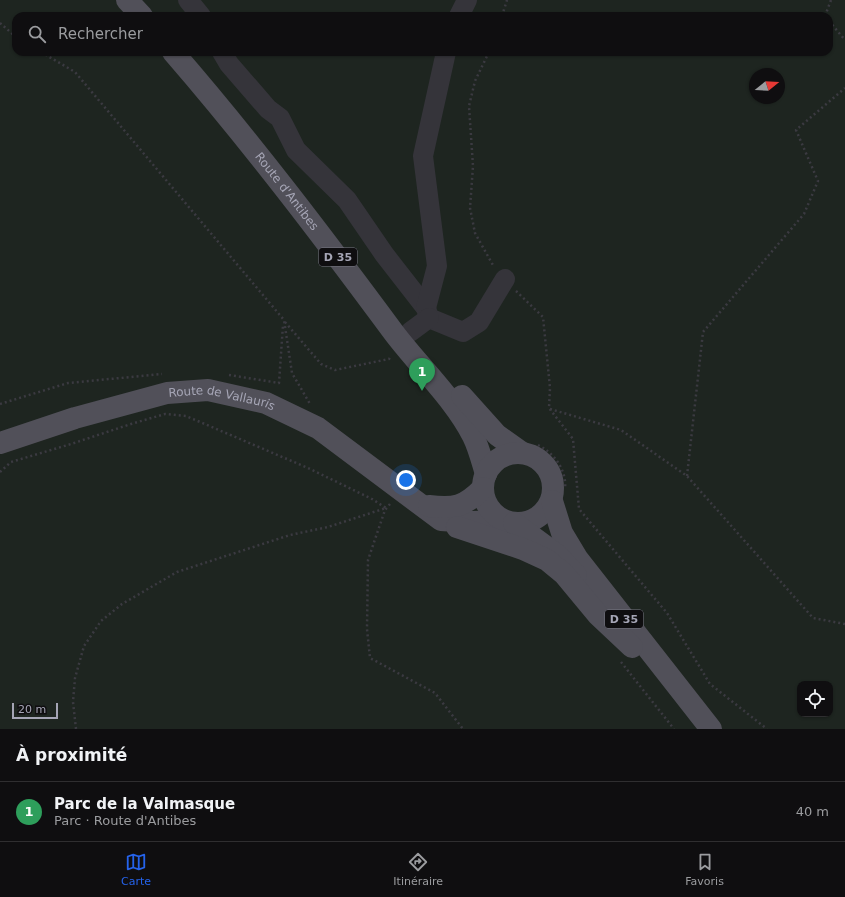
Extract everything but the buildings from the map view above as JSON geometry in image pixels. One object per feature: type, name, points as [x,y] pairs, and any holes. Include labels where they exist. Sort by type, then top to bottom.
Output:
[{"type":"main road","points":[[127,0],[138,12]]},
{"type":"main road","points":[[140,0],[150,12]]},
{"type":"main road","name":"Route d'Antibes","points":[[176,56],[227,115],[311,222],[404,345],[457,410],[473,435],[484,481]]},
{"type":"main road","name":"Route d'Antibes","points":[[189,56],[244,121],[410,332],[486,425],[521,452]]},
{"type":"main road","name":"Route de Vallauris","points":[[0,442],[75,418],[167,393],[208,390],[266,403],[318,428],[441,520],[458,528],[523,549],[547,560],[564,574],[598,615],[632,646]]},
{"type":"main road","points":[[441,520],[471,522],[509,522],[533,521],[544,513],[552,501],[554,482],[546,465],[534,456],[521,452],[510,453],[492,464],[484,481],[484,498],[489,508],[496,515],[509,522]]},
{"type":"main road","name":"Route de Vallauris","points":[[411,498],[448,508],[456,507],[473,497],[484,481]]},
{"type":"main road","name":"D 35","points":[[552,501],[562,533],[577,558],[711,729]]},
{"type":"main road","name":"D 35","points":[[509,522],[543,543],[567,564],[632,646],[694,729]]},
{"type":"lane","points":[[188,0],[198,12]]},
{"type":"lane","points":[[461,12],[467,0]]},
{"type":"lane","points":[[224,56],[229,64],[263,103],[280,118],[296,150],[347,200],[384,254],[428,313],[463,332],[479,322],[505,279]]},
{"type":"lane","points":[[410,332],[428,313],[437,266],[423,156],[445,56]]},
{"type":"path","points":[[503,12],[507,0]]},
{"type":"path","points":[[826,12],[831,0]]},
{"type":"path","points":[[0,23],[12,34]]},
{"type":"path","points":[[833,26],[845,40]]},
{"type":"path","points":[[48,56],[75,72],[321,364],[335,370],[389,359],[392,354]]},
{"type":"path","points":[[487,56],[475,81],[469,106],[473,166],[470,208],[475,233],[495,268],[543,317],[550,388],[549,408],[572,440],[579,509],[667,613],[710,684],[767,729]]},
{"type":"path","points":[[686,476],[703,332],[804,214],[818,181],[796,130],[845,88]]},
{"type":"path","points":[[284,320],[292,373],[312,406]]},
{"type":"path","points":[[549,408],[621,430],[686,476],[813,618],[845,624]]},
{"type":"path","points":[[0,472],[11,462],[164,414],[186,416],[308,468],[372,499],[386,508]]},
{"type":"path","points":[[76,729],[73,702],[75,678],[84,646],[101,621],[122,604],[177,572],[290,535],[328,527],[411,498]]},
{"type":"path","points":[[386,508],[368,560],[367,629],[370,658],[435,693],[463,729]]},
{"type":"shaded area","points":[[0,0],[845,0],[845,729],[0,729]]},
{"type":"place","name":"Parc de la Valmasque","points":[[422,391]]}]
